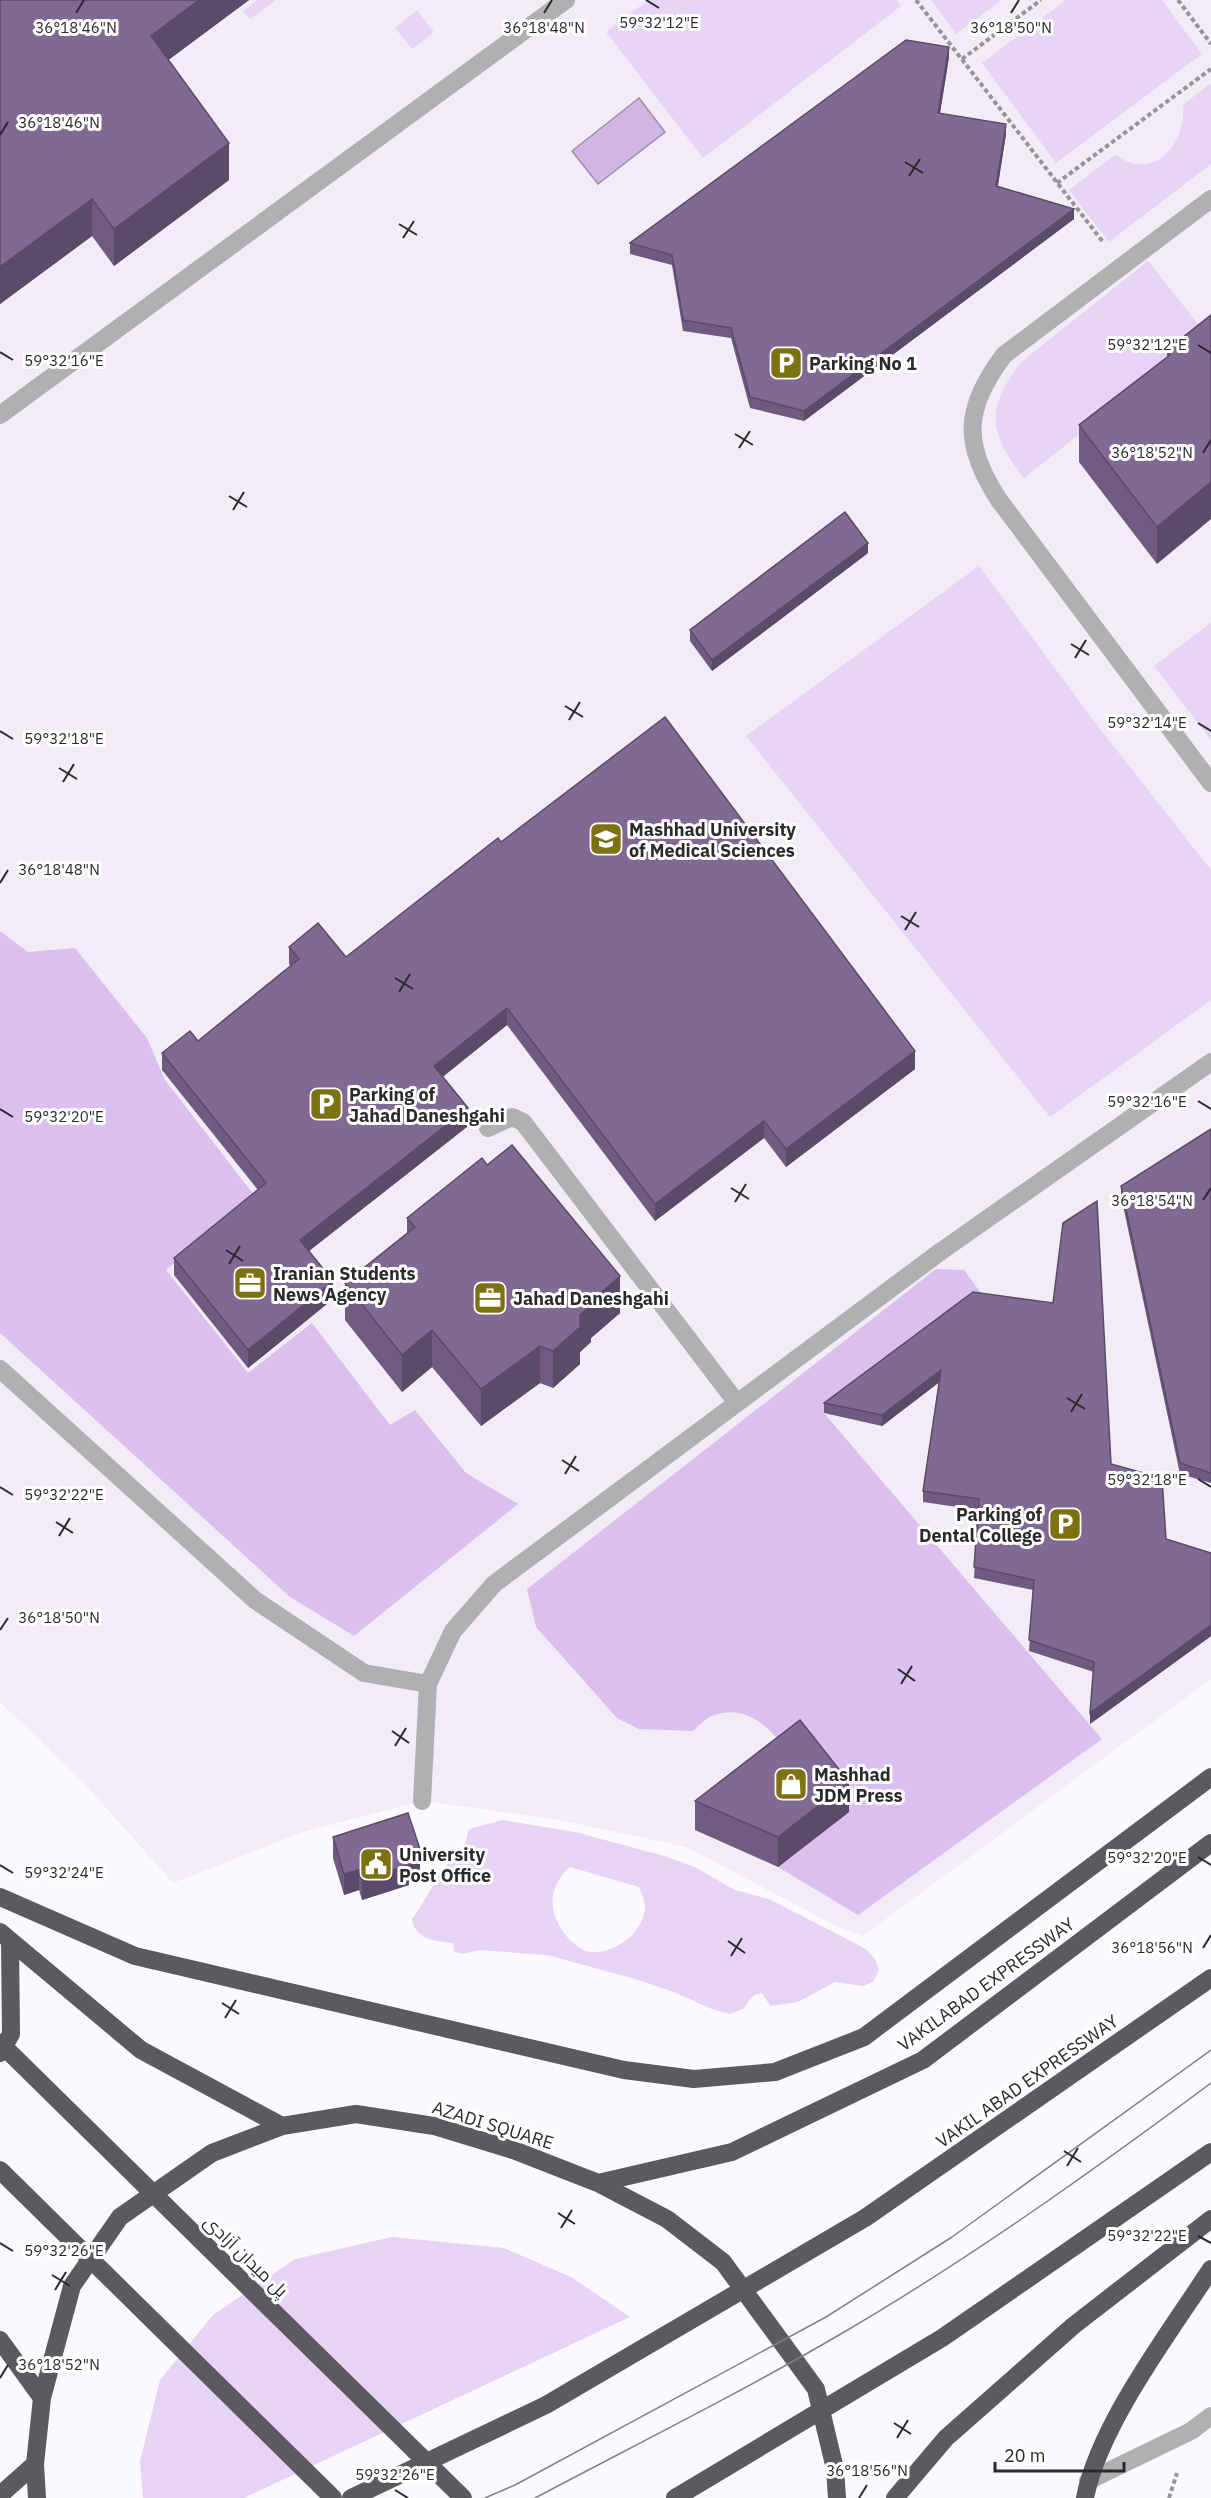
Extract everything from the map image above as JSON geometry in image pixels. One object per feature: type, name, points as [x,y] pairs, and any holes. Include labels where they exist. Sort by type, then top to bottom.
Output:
[{"type":"highway","points":[[0,1897],[135,1956],[624,2070],[694,2079],[776,2072],[864,2037],[1211,1777]]},
{"type":"highway","name":"VAKILABAD EXPRESSWAY","points":[[598,2182],[732,2152],[923,2060],[1211,1843]]},
{"type":"highway","points":[[0,2053],[11,2034],[5,1937]]},
{"type":"highway","points":[[5,1937],[141,2050],[282,2126]]},
{"type":"highway","name":"VAKIL ABAD EXPRESSWAY","points":[[351,2498],[546,2405],[865,2218],[1211,1978]]},
{"type":"highway","name":"پل میدان آزادی","points":[[0,2043],[464,2498]]},
{"type":"highway","name":"AZADI SQUARE","points":[[37,2498],[35,2464],[42,2398],[72,2286],[120,2217],[212,2153],[282,2126],[356,2114],[434,2126],[516,2151],[598,2182],[667,2219],[723,2262],[816,2389],[835,2469],[837,2498]]},
{"type":"highway","points":[[675,2498],[942,2338],[1211,2152]]},
{"type":"highway","points":[[0,2170],[333,2498]]},
{"type":"highway","points":[[895,2498],[946,2438],[1073,2326],[1211,2219]]},
{"type":"highway","points":[[1087,2489],[1120,2411],[1211,2269]]},
{"type":"highway","points":[[0,2340],[42,2398]]},
{"type":"highway","points":[[0,2495],[35,2464]]},
{"type":"street","points":[[0,416],[566,0]]},
{"type":"street","points":[[1211,199],[1004,355],[985,381],[974,410],[973,442],[981,473],[999,500],[1211,783]]},
{"type":"street","points":[[422,1801],[428,1684],[453,1631],[494,1584],[940,1252],[1211,1062]]},
{"type":"street","points":[[488,1128],[512,1117],[523,1122],[737,1403]]},
{"type":"street","points":[[0,1369],[255,1600],[364,1673],[428,1684]]},
{"type":"street","points":[[1087,2489],[1191,2431],[1211,2416]]},
{"type":"path","points":[[916,0],[1122,266]]},
{"type":"path","points":[[962,59],[1041,0]]},
{"type":"path","points":[[1178,0],[1211,44]]},
{"type":"path","points":[[1057,184],[1211,69]]},
{"type":"shaded area","name":"Mashhad University of Medical Sciences","points":[[0,0],[1211,0],[1211,1679],[863,1936],[838,1927],[686,1847],[560,1820],[422,1801],[303,1832],[173,1883],[82,1781],[0,1702]]},
{"type":"shaded area","points":[[258,0],[276,0],[250,19],[243,11]]},
{"type":"shaded area","points":[[648,0],[897,0],[901,6],[703,158],[606,32]]},
{"type":"shaded area","points":[[931,0],[1002,0],[956,34]]},
{"type":"shaded area","points":[[1066,0],[1162,0],[1202,54],[1056,163],[982,63]]},
{"type":"shaded area","points":[[417,10],[434,32],[412,49],[395,28]]},
{"type":"shaded area","points":[[1211,83],[1211,164],[1109,242],[1069,190],[1115,155],[1130,162],[1144,164],[1155,162],[1164,156],[1177,138],[1183,116],[1183,105]]},
{"type":"shaded area","points":[[639,98],[665,132],[598,184],[572,151]]},
{"type":"shaded area","points":[[1148,261],[1206,334],[1024,478],[1004,448],[996,421],[1001,394],[1009,380],[1020,363]]},
{"type":"shaded area","points":[[979,566],[1100,729],[1211,870],[1211,1000],[1050,1117],[746,736]]},
{"type":"shaded area","points":[[1211,623],[1211,740],[1154,666]]},
{"type":"shaded area","points":[[0,931],[28,952],[75,948],[147,1038],[165,1080],[254,1195],[166,1270],[248,1373],[312,1323],[390,1425],[415,1410],[466,1473],[518,1504],[354,1636],[290,1597],[0,1333]]},
{"type":"shaded area","points":[[936,1269],[964,1270],[981,1293],[973,1302],[824,1413],[1102,1739],[858,1915],[778,1867],[792,1756],[768,1729],[758,1721],[737,1713],[712,1716],[693,1731],[639,1729],[617,1718],[536,1627],[527,1589]]},
{"type":"shaded area","points":[[502,1820],[575,1832],[661,1855],[695,1867],[735,1890],[769,1899],[866,1949],[875,1959],[879,1970],[873,1982],[863,1986],[835,1982],[798,2002],[770,2006],[762,1993],[754,1995],[743,2009],[730,2014],[635,1979],[547,1955],[479,1950],[463,1954],[454,1952],[453,1943],[427,1938],[417,1931],[412,1919],[451,1860],[461,1858],[469,1829]],"holes":[[[570,1867],[639,1887],[645,1905],[641,1923],[628,1939],[611,1949],[601,1952],[589,1952],[582,1949],[569,1939],[557,1921],[554,1912],[554,1893],[562,1875]]]},
{"type":"shaded area","points":[[392,2237],[504,2248],[571,2277],[630,2317],[244,2498],[143,2498],[140,2461],[160,2380],[213,2315],[295,2259]]},
{"type":"building","points":[[0,0],[199,0],[151,36],[229,143],[114,229],[92,199],[0,267]]},
{"type":"building","name":"Parking No 1","points":[[906,40],[949,47],[938,113],[1006,124],[996,186],[1074,209],[804,411],[750,397],[731,328],[683,320],[672,255],[630,243]]},
{"type":"building","points":[[1211,315],[1211,482],[1157,527],[1079,425],[1170,355],[1167,350]]},
{"type":"building","points":[[845,512],[868,543],[712,660],[690,630]]},
{"type":"building","points":[[665,717],[915,1051],[786,1149],[764,1121],[655,1204],[507,1008],[434,1066],[468,1108],[300,1240],[333,1281],[248,1350],[174,1258],[266,1183],[162,1053],[190,1031],[198,1041],[299,959],[289,947],[318,923],[346,957],[498,838],[501,842]]},
{"type":"building","points":[[1211,1129],[1211,1473],[1180,1463],[1121,1186]]},
{"type":"building","name":"Jahad Daneshgahi","points":[[512,1145],[620,1276],[589,1303],[591,1305],[580,1315],[580,1327],[553,1351],[540,1346],[481,1389],[432,1330],[402,1355],[345,1283],[415,1227],[407,1218],[482,1158],[487,1165]]},
{"type":"building","points":[[1097,1201],[1111,1464],[1162,1478],[1166,1539],[1211,1553],[1211,1625],[1090,1713],[1094,1662],[1029,1640],[1034,1580],[974,1567],[979,1499],[923,1491],[941,1370],[882,1415],[824,1403],[973,1292],[1053,1303],[1063,1223]]},
{"type":"building","points":[[800,1720],[849,1782],[778,1837],[695,1801]]},
{"type":"building","points":[[408,1813],[420,1849],[406,1854],[409,1865],[362,1879],[359,1870],[344,1874],[333,1837]]},
{"type":"tram line","points":[[485,2498],[515,2485],[826,2317],[952,2237],[1211,2050]]},
{"type":"tram line","points":[[535,2498],[764,2377],[887,2306],[982,2246],[1211,2083]]},
{"type":"place","name":"Parking No 1","points":[[786,363]]},
{"type":"place","name":"Mashhad University of Medical Sciences","points":[[606,839]]},
{"type":"place","name":"Parking of Jahad Daneshgahi","points":[[326,1104]]},
{"type":"place","name":"Iranian Students News Agency","points":[[250,1283]]},
{"type":"place","name":"Jahad Daneshgahi","points":[[490,1298]]},
{"type":"place","name":"Parking of Dental College","points":[[1065,1524]]},
{"type":"place","name":"Mashhad JDM Press","points":[[791,1784]]},
{"type":"place","name":"University Post Office","points":[[376,1864]]}]
